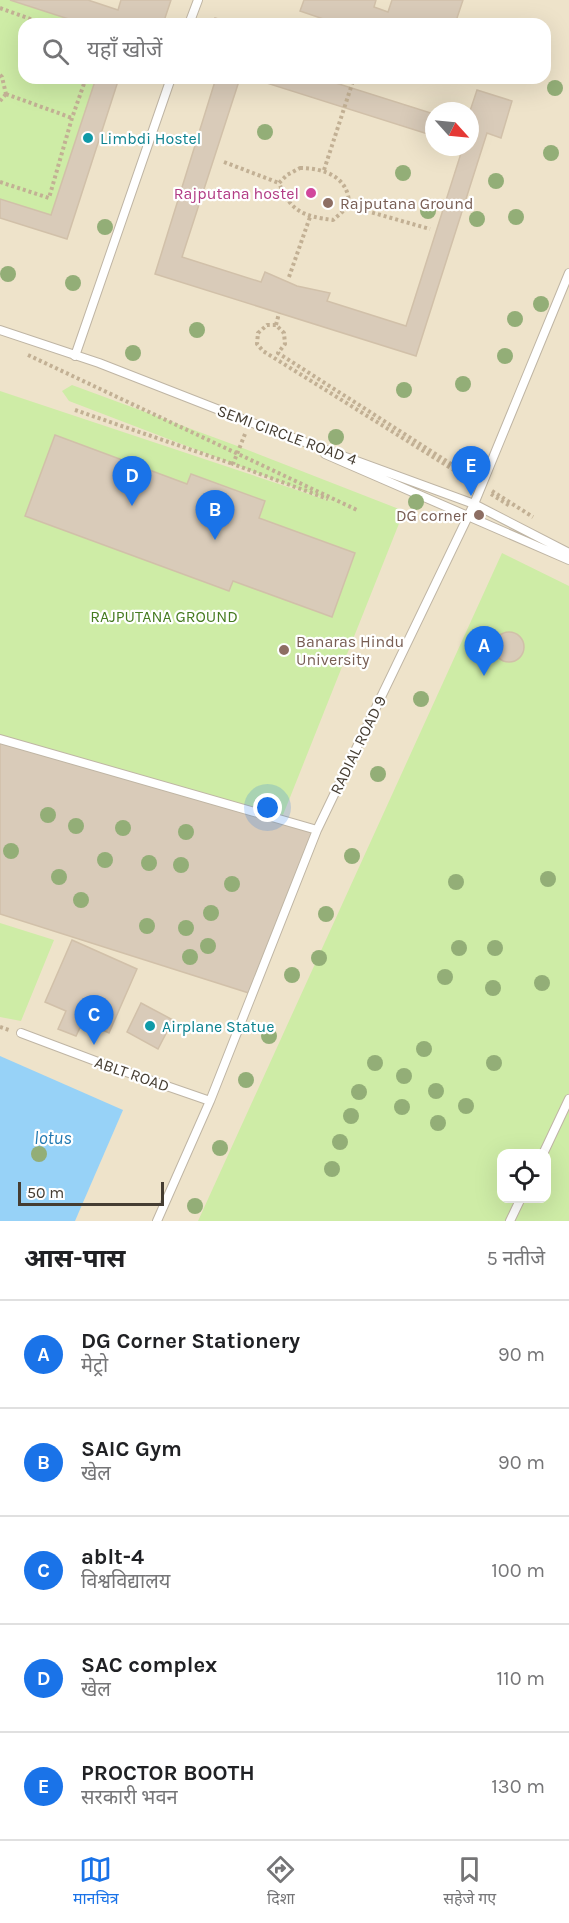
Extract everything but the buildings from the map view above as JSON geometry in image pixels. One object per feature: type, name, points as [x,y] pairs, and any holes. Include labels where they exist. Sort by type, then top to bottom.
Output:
[{"type":"lane","points":[[191,18],[198,0]]},
{"type":"lane","points":[[75,356],[169,84]]},
{"type":"lane","name":"RADIAL ROAD 9","points":[[157,1221],[210,1101],[317,830],[474,504],[569,273]]},
{"type":"lane","name":"SEMI CIRCLE ROAD 4","points":[[0,330],[474,504],[569,553]]},
{"type":"lane","points":[[250,422],[569,560]]},
{"type":"lane","points":[[0,739],[317,830]]},
{"type":"lane","name":"ABLT ROAD","points":[[21,1033],[210,1101]]},
{"type":"lane","points":[[545,1149],[569,1099]]},
{"type":"lane","points":[[510,1221],[519,1203]]},
{"type":"path","points":[[0,8],[28,18]]},
{"type":"path","points":[[0,75],[6,94]]},
{"type":"path","points":[[0,182],[49,198],[84,84]]},
{"type":"path","points":[[324,170],[352,84]]},
{"type":"path","points":[[0,101],[6,94]]},
{"type":"path","points":[[6,94],[72,118]]},
{"type":"path","points":[[224,162],[279,183],[286,200],[296,210],[310,217],[333,220],[350,206],[350,197],[345,185],[324,170],[300,168],[287,175],[279,183]]},
{"type":"path","points":[[350,206],[430,229]]},
{"type":"path","points":[[289,277],[310,217]]},
{"type":"path","points":[[276,325],[279,313]]},
{"type":"path","points":[[482,486],[263,351],[257,344],[258,333],[267,325],[276,325],[284,333],[285,344],[278,352],[540,523]]},
{"type":"path","points":[[22,352],[357,510],[233,464],[75,410]]},
{"type":"path","points":[[233,464],[250,422]]},
{"type":"shaded area","name":"Banaras Hindu University","points":[[0,0],[569,0],[569,1221],[0,1221]]},
{"type":"green space","points":[[0,0],[10,0],[66,18],[18,18],[18,84],[94,84],[51,215],[0,199]]},
{"type":"green space","name":"RAJPUTANA GROUND","points":[[72,385],[404,511],[283,815],[0,738],[0,391],[336,503],[69,401],[62,391]]},
{"type":"green space","points":[[502,553],[569,586],[569,1221],[198,1221]]},
{"type":"green space","points":[[0,923],[54,940],[21,1021],[0,1017]]},
{"type":"water","name":"lotus","points":[[0,1056],[123,1110],[75,1221],[0,1221]]},
{"type":"place","name":"Limbdi Hostel","points":[[88,138]]},
{"type":"place","name":"Rajputana hostel","points":[[311,193]]},
{"type":"place","name":"Rajputana Ground","points":[[328,203]]},
{"type":"place","name":"PROCTOR BOOTH","points":[[471,496]]},
{"type":"place","name":"SAC complex","points":[[132,506]]},
{"type":"place","name":"DG corner","points":[[479,515]]},
{"type":"place","name":"SAIC Gym","points":[[215,540]]},
{"type":"place","name":"Banaras Hindu University","points":[[284,650]]},
{"type":"place","name":"DG Corner Stationery","points":[[484,676]]},
{"type":"place","name":"Airplane Statue","points":[[150,1026]]},
{"type":"place","name":"ablt-4","points":[[94,1045]]}]
